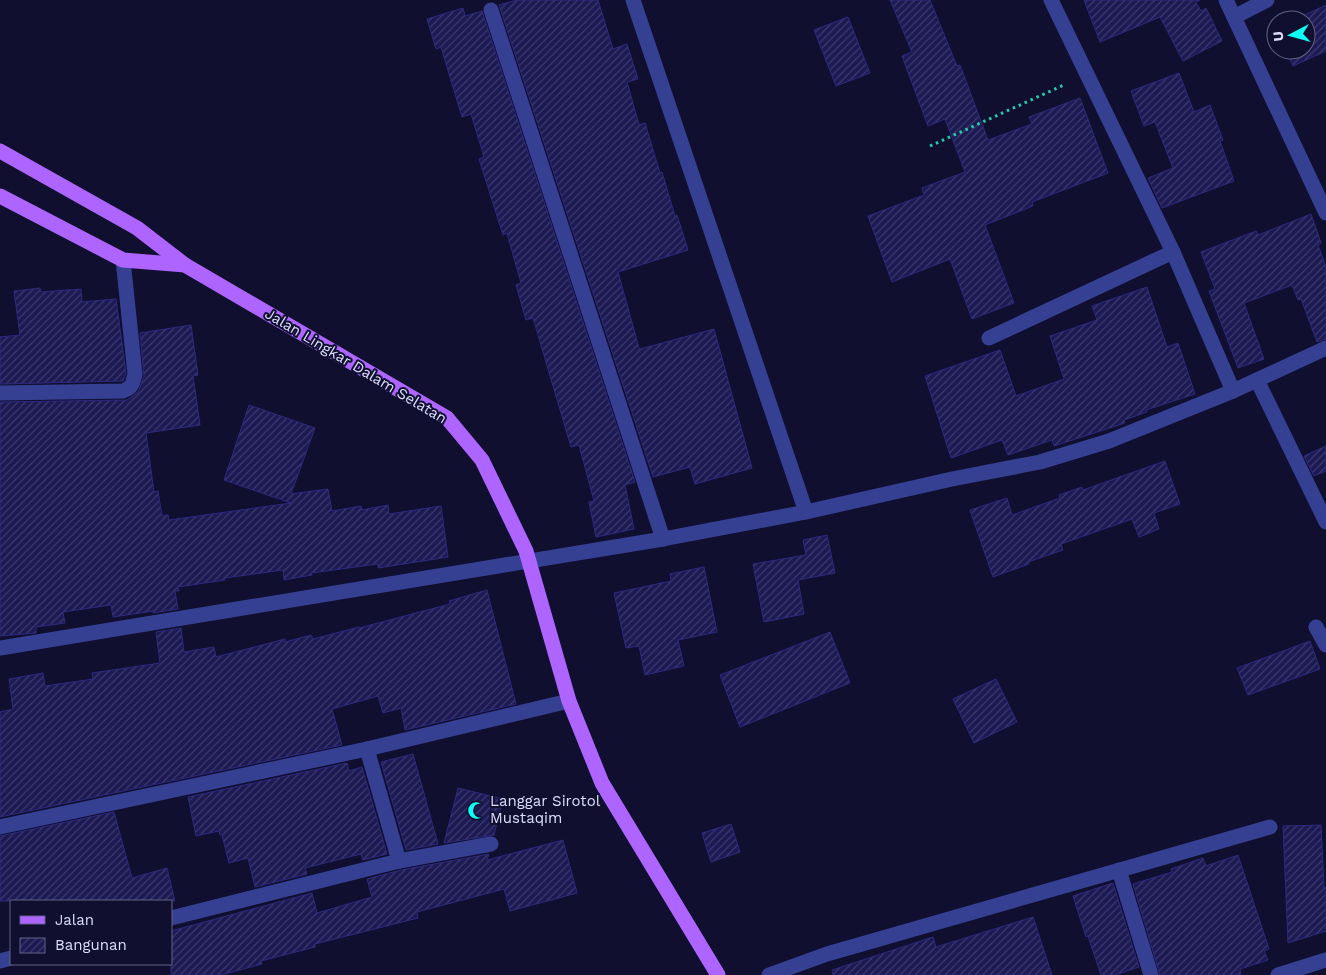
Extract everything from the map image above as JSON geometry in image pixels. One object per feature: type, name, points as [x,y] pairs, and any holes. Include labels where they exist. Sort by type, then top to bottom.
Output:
[{"type":"main road","points":[[0,151],[137,228],[185,265]]},
{"type":"main road","name":"Jalan Lingkar Dalam Selatan","points":[[0,196],[123,260],[185,265],[448,418],[482,460],[526,551],[569,701],[602,783],[718,975]]},
{"type":"street","points":[[632,0],[806,512]]},
{"type":"street","points":[[1051,0],[1173,252],[1233,391]]},
{"type":"street","points":[[1226,0],[1326,213]]},
{"type":"street","points":[[1234,17],[1267,0]]},
{"type":"street","points":[[491,10],[664,539]]},
{"type":"street","points":[[989,338],[1173,252]]},
{"type":"street","points":[[0,393],[123,391],[132,385],[135,374],[123,260]]},
{"type":"street","points":[[0,648],[664,539],[806,512],[1040,462],[1109,441],[1233,391],[1326,348]]},
{"type":"street","points":[[1257,380],[1326,522]]},
{"type":"street","points":[[1316,627],[1326,645]]},
{"type":"street","points":[[0,827],[368,749],[569,701]]},
{"type":"street","points":[[368,749],[399,861]]},
{"type":"street","points":[[769,975],[827,954],[1270,827]]},
{"type":"street","points":[[172,918],[399,861],[491,844]]},
{"type":"street","points":[[1119,870],[1152,975]]},
{"type":"street","points":[[1278,975],[1326,960]]},
{"type":"path","points":[[930,146],[1087,74]]},
{"type":"building","points":[[517,0],[598,0],[613,49],[627,44],[638,79],[627,82],[639,125],[645,123],[660,173],[662,172],[675,216],[677,215],[688,250],[618,272],[639,348],[714,329],[752,468],[695,484],[690,467],[653,477],[499,5]]},
{"type":"building","points":[[890,0],[930,0],[957,66],[960,65],[988,140],[1032,124],[1029,117],[1080,98],[1108,173],[1032,202],[1033,206],[985,225],[1014,303],[972,319],[950,259],[892,282],[868,216],[924,195],[922,188],[965,172],[945,119],[928,126],[902,56],[912,52]]},
{"type":"building","points":[[1084,0],[1200,0],[1196,2],[1201,11],[1206,8],[1222,41],[1183,61],[1160,17],[1100,42]]},
{"type":"building","points":[[1326,5],[1326,51],[1316,56],[1316,10]]},
{"type":"building","points":[[463,8],[465,16],[482,11],[635,482],[625,485],[634,529],[596,537],[589,502],[594,501],[579,445],[571,447],[533,318],[526,320],[516,285],[521,283],[507,233],[503,235],[479,159],[484,157],[471,114],[462,117],[441,47],[436,49],[427,19]]},
{"type":"building","points":[[848,17],[870,73],[836,86],[814,30]]},
{"type":"building","points":[[1290,60],[1306,60],[1293,66]]},
{"type":"building","points":[[1179,73],[1194,112],[1210,105],[1223,140],[1220,141],[1234,181],[1162,208],[1148,178],[1173,168],[1155,122],[1144,126],[1131,91]]},
{"type":"building","points":[[1311,214],[1321,243],[1318,245],[1326,267],[1326,339],[1317,342],[1301,299],[1298,300],[1292,285],[1244,303],[1264,359],[1238,368],[1209,291],[1215,289],[1201,252],[1256,231],[1258,235]]},
{"type":"building","points":[[1147,287],[1167,347],[1178,343],[1195,394],[1146,410],[1147,412],[1124,420],[1125,423],[1054,446],[1052,440],[1008,455],[1002,440],[951,458],[925,376],[1000,350],[1016,396],[1064,379],[1050,336],[1097,320],[1092,306]]},
{"type":"building","points":[[40,288],[41,292],[81,289],[82,302],[116,299],[126,373],[123,381],[0,384],[0,337],[20,335],[14,291]]},
{"type":"building","points":[[191,325],[198,375],[193,376],[200,425],[146,433],[154,492],[158,491],[162,516],[168,515],[169,520],[291,503],[224,480],[249,405],[315,428],[291,494],[328,489],[332,511],[361,506],[362,510],[388,505],[389,514],[441,506],[448,557],[378,568],[378,564],[311,573],[312,575],[284,580],[283,570],[225,578],[225,580],[178,587],[179,591],[175,591],[178,609],[113,617],[111,605],[63,612],[65,623],[36,627],[36,633],[0,636],[0,402],[127,400],[138,392],[144,376],[140,333]]},
{"type":"building","points":[[1326,446],[1326,471],[1314,476],[1304,456]]},
{"type":"building","points":[[1165,461],[1180,504],[1154,513],[1159,529],[1139,537],[1132,519],[1061,544],[1063,550],[993,577],[970,510],[1007,498],[1012,515],[1060,498],[1059,495],[1082,487],[1083,490]]},
{"type":"building","points":[[827,535],[835,573],[798,580],[804,614],[764,622],[753,564],[806,555],[803,540]]},
{"type":"building","points":[[704,567],[717,632],[678,640],[684,666],[645,675],[639,646],[626,648],[614,593],[671,581],[670,574]]},
{"type":"building","points":[[487,590],[516,704],[405,730],[401,708],[383,713],[378,696],[332,709],[342,745],[0,817],[0,712],[13,709],[9,679],[43,673],[45,686],[93,679],[92,673],[160,663],[156,632],[181,628],[184,652],[214,647],[216,657],[285,639],[285,642],[311,635],[313,639],[359,628],[450,604],[449,601]]},
{"type":"building","points":[[830,632],[850,683],[740,727],[720,675]]},
{"type":"building","points":[[1310,641],[1320,669],[1248,695],[1237,668]]},
{"type":"building","points":[[996,679],[1017,722],[974,743],[953,699]]},
{"type":"building","points":[[413,754],[438,844],[406,850],[381,762]]},
{"type":"building","points":[[347,763],[349,771],[362,767],[387,854],[363,860],[361,854],[305,868],[307,874],[255,887],[248,858],[229,863],[222,835],[220,835],[219,831],[196,836],[188,797]]},
{"type":"building","name":"Langgar Sirotol Mustaqim","points":[[458,788],[503,799],[494,835],[444,843]]},
{"type":"building","points":[[114,812],[132,878],[167,868],[175,901],[0,901],[0,836]]},
{"type":"building","points":[[731,824],[740,852],[711,862],[702,833]]},
{"type":"building","points":[[1321,825],[1324,888],[1326,887],[1326,931],[1288,943],[1283,826]]},
{"type":"building","points":[[563,840],[577,893],[510,911],[504,889],[417,912],[418,918],[315,944],[315,947],[261,961],[262,964],[221,975],[171,975],[172,931],[312,893],[317,913],[372,897],[367,879],[401,870],[489,854],[487,860]]},
{"type":"building","points":[[1238,855],[1269,949],[1264,951],[1268,960],[1240,969],[1241,975],[1160,975],[1133,884],[1172,872],[1171,869],[1203,858],[1206,866]]},
{"type":"building","points":[[1113,883],[1139,967],[1115,975],[1101,975],[1073,896]]},
{"type":"building","points":[[1033,917],[1052,975],[833,975],[832,970],[933,937],[936,947]]},
{"type":"place","name":"Langgar Sirotol Mustaqim","points":[[476,810]]}]
